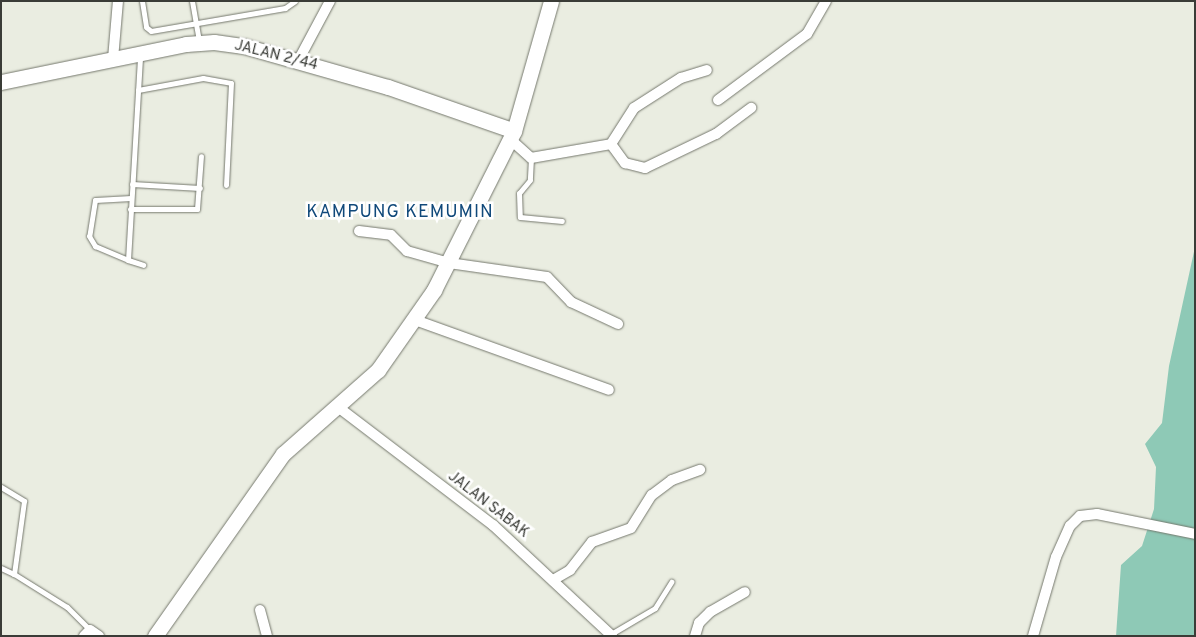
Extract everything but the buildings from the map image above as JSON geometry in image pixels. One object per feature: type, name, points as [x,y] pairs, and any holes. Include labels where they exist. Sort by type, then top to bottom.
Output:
[{"type":"main road","points":[[155,636],[283,454],[378,370],[415,320],[449,263],[512,135],[551,1]]},
{"type":"main road","name":"JALAN 2/44","points":[[1,82],[199,42],[244,46],[298,61],[512,135]]},
{"type":"street","points":[[113,59],[118,1]]},
{"type":"street","points":[[298,61],[330,1]]},
{"type":"street","points":[[718,100],[807,34],[826,1]]},
{"type":"street","points":[[512,135],[531,158],[611,144],[634,108],[681,78],[707,70]]},
{"type":"street","points":[[611,144],[625,162],[645,168],[716,134],[752,108]]},
{"type":"street","points":[[359,231],[391,236],[407,251],[449,263],[547,277],[571,302],[618,324]]},
{"type":"street","points":[[415,320],[608,390]]},
{"type":"street","name":"JALAN SABAK","points":[[338,407],[493,525],[611,635]]},
{"type":"street","points":[[552,580],[570,570],[592,542],[631,528],[652,495],[672,480],[700,470]]},
{"type":"street","points":[[1033,636],[1056,557],[1075,520],[1090,514],[1146,523],[1195,534]]},
{"type":"street","points":[[695,636],[698,623],[710,612],[745,592]]},
{"type":"street","points":[[260,610],[266,636]]},
{"type":"street","points":[[87,633],[99,636]]},
{"type":"lane","points":[[142,1],[149,30],[285,8],[295,1]]},
{"type":"lane","points":[[192,1],[199,42]]},
{"type":"lane","points":[[128,260],[140,53]]},
{"type":"lane","points":[[138,90],[204,78],[231,84],[226,185]]},
{"type":"lane","points":[[130,209],[194,211],[199,206],[202,156]]},
{"type":"lane","points":[[531,158],[530,180],[519,192],[520,217],[562,221]]},
{"type":"lane","points":[[132,184],[200,188]]},
{"type":"lane","points":[[131,198],[95,200],[89,236],[95,246],[143,265]]},
{"type":"lane","points":[[1,487],[24,501],[14,574]]},
{"type":"lane","points":[[1,568],[67,607],[87,633]]},
{"type":"lane","points":[[611,635],[655,608],[671,582]]},
{"type":"water","points":[[1195,247],[1195,636],[1116,636],[1121,565],[1142,546],[1154,509],[1156,467],[1145,444],[1162,423],[1169,366]]},
{"type":"district","name":"KAMPUNG KEMUMIN","points":[[400,213]]}]
